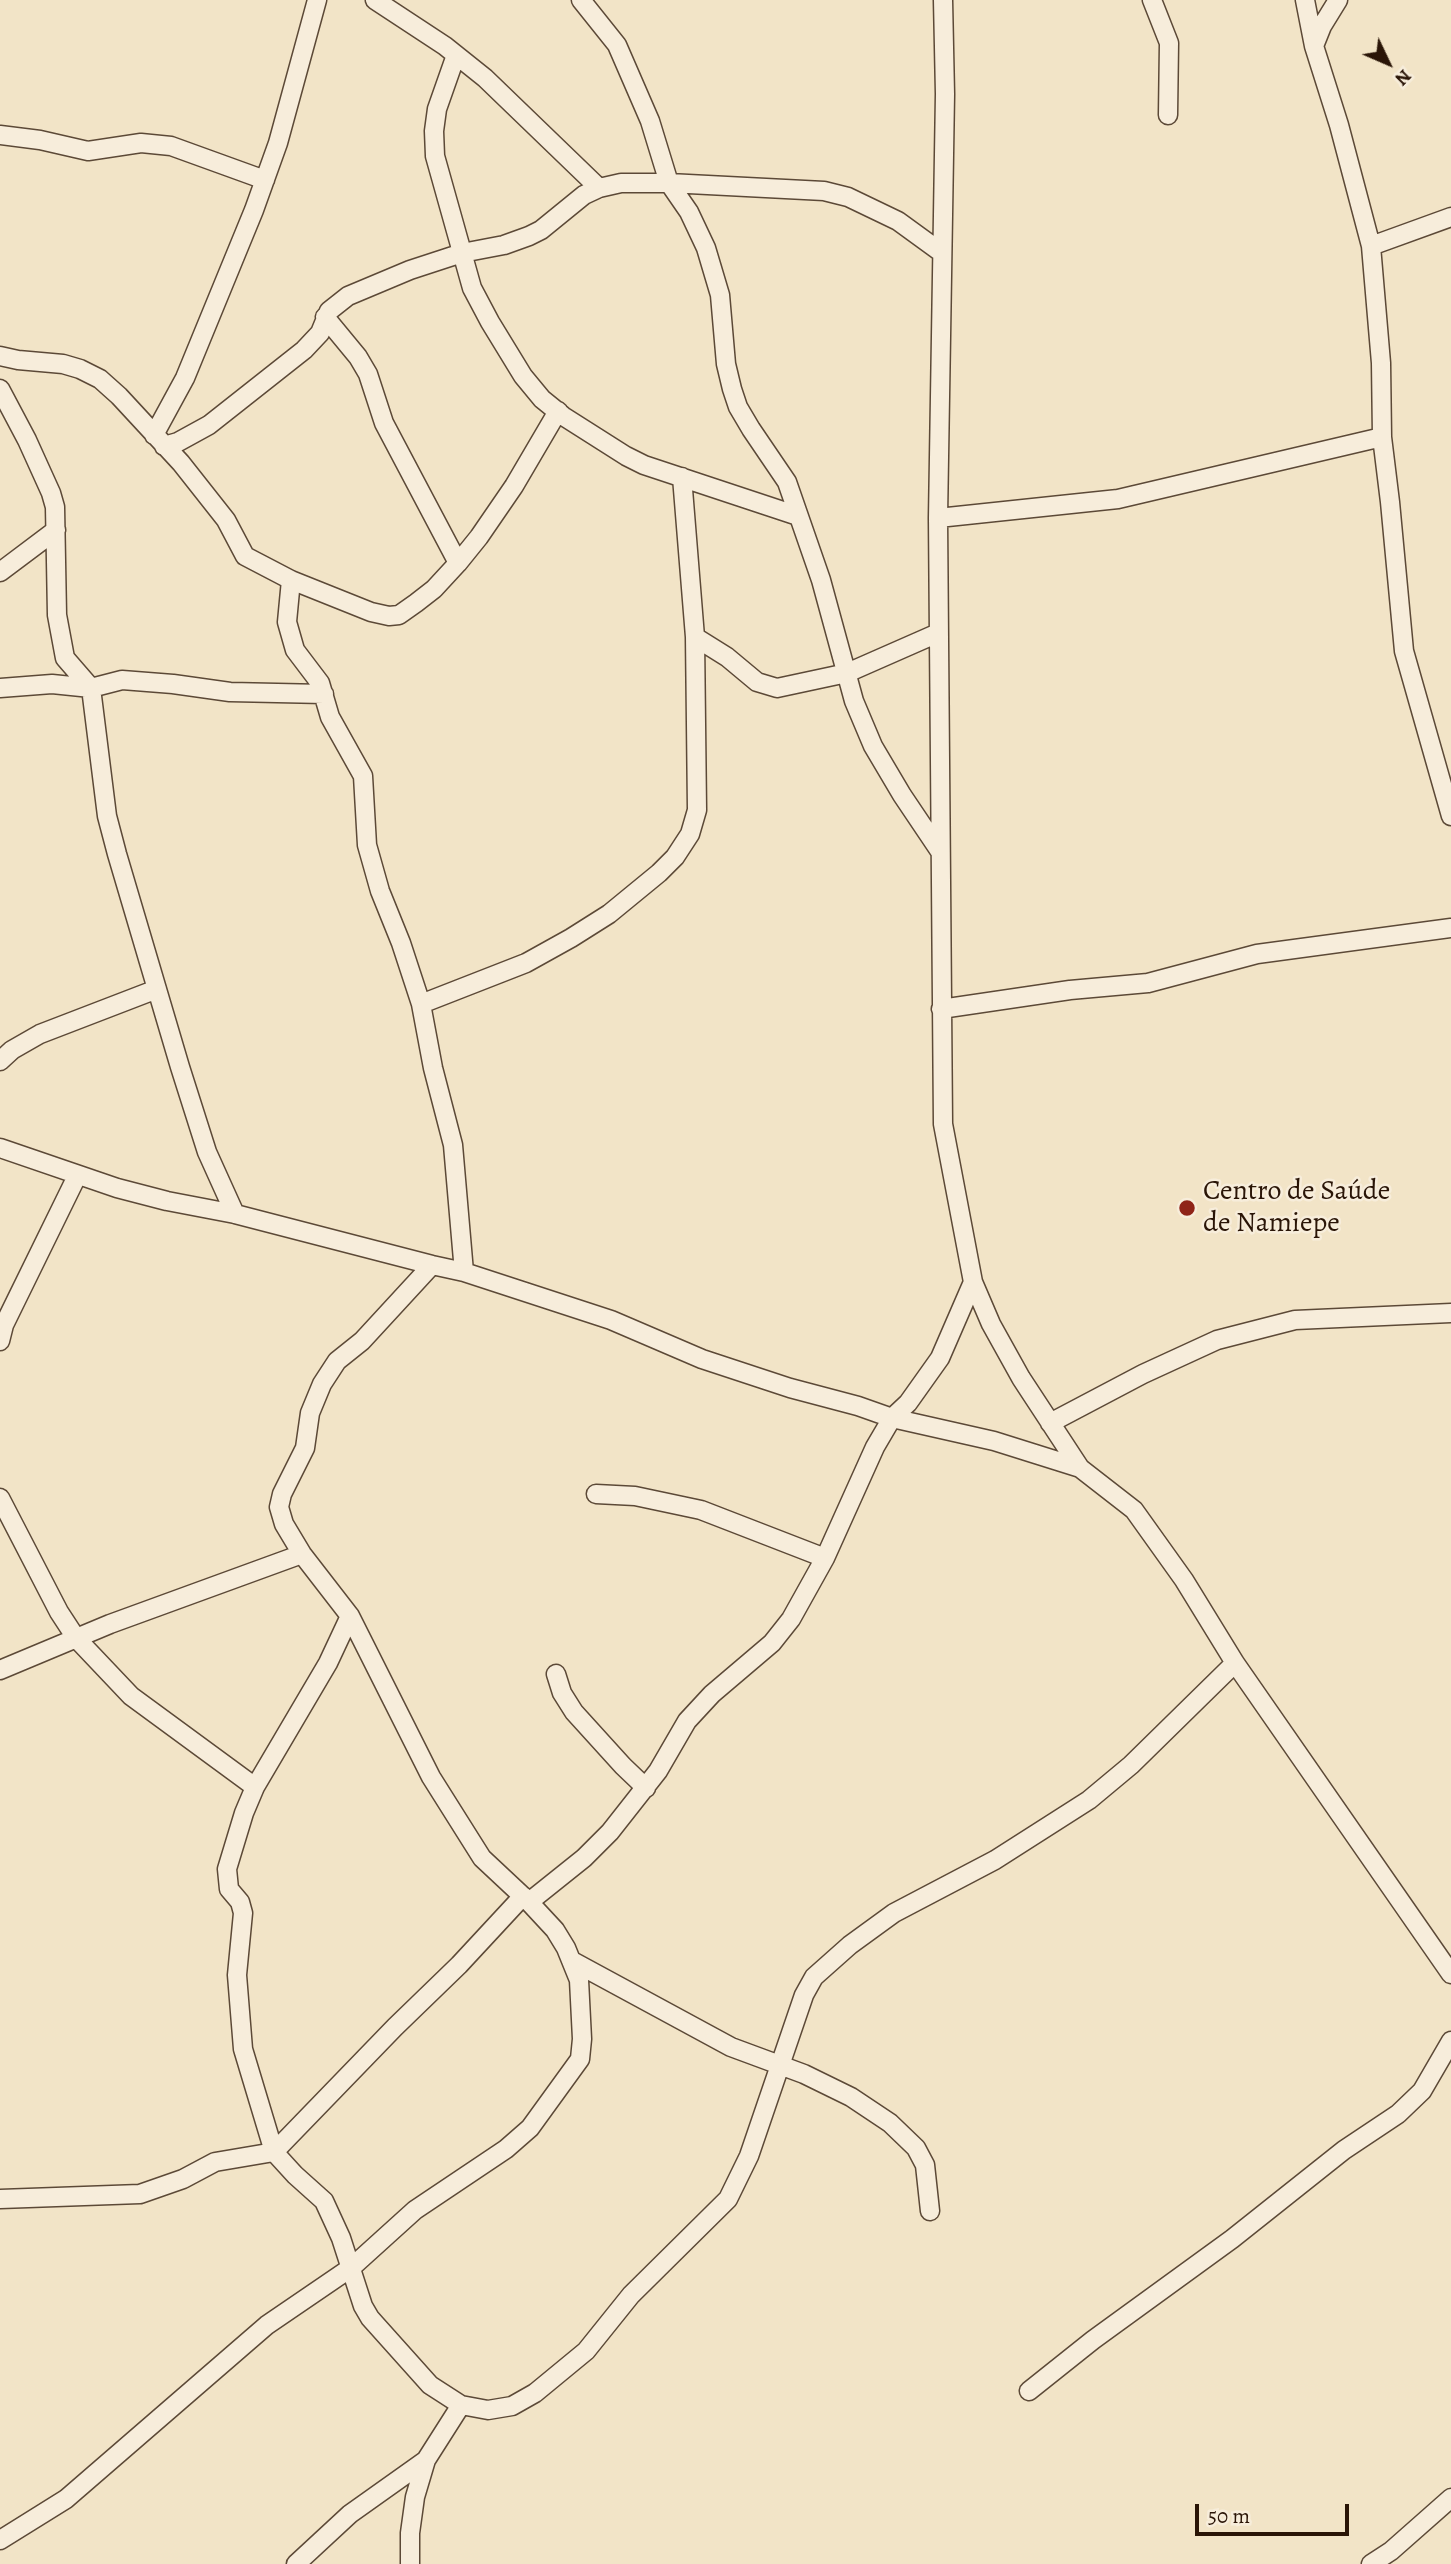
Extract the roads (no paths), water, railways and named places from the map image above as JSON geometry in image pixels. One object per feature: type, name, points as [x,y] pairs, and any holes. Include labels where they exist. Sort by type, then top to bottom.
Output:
[{"type":"street","points":[[159,440],[265,180],[278,143],[317,0]]},
{"type":"street","points":[[375,0],[485,78],[599,188]]},
{"type":"street","points":[[582,0],[617,45],[650,121],[668,183],[689,212],[706,248],[720,295],[726,364],[738,407],[787,481],[821,580],[854,701],[873,746],[939,851]]},
{"type":"street","points":[[943,0],[945,94],[938,518],[943,1124],[973,1282],[1003,1346],[1080,1468],[1134,1510],[1184,1580],[1235,1663],[1451,1974]]},
{"type":"street","points":[[1152,0],[1169,43],[1168,115]]},
{"type":"street","points":[[1305,0],[1314,46],[1339,125],[1371,246],[1381,363],[1382,436],[1404,651],[1451,814]]},
{"type":"street","points":[[1314,46],[1322,26],[1338,0]]},
{"type":"street","points":[[456,55],[443,87],[434,131],[435,156],[472,288],[508,353],[529,383],[582,430],[644,465],[798,516]]},
{"type":"street","points":[[0,135],[88,150],[141,143],[171,146],[265,180]]},
{"type":"street","points":[[159,440],[194,435],[236,405],[315,340],[325,317],[336,304],[348,296],[410,270],[529,236],[541,230],[584,195],[599,188],[621,183],[668,183],[824,191],[848,197],[898,222],[942,253]]},
{"type":"street","points":[[1371,246],[1451,217]]},
{"type":"street","points":[[325,317],[358,357],[368,374],[384,423],[458,563]]},
{"type":"street","points":[[0,356],[63,364],[100,379],[159,440],[226,520],[245,556],[291,580],[389,617],[399,615],[425,596],[458,563],[514,486],[558,411]]},
{"type":"street","points":[[0,389],[51,493],[55,507],[57,615],[65,658],[91,688],[107,816],[207,1152],[236,1214]]},
{"type":"street","points":[[938,518],[1118,499],[1382,436]]},
{"type":"street","points":[[421,1004],[526,963],[609,914],[675,857],[690,834],[697,810],[695,637],[682,477]]},
{"type":"street","points":[[0,572],[56,530]]},
{"type":"street","points":[[291,580],[286,622],[295,650],[320,684],[330,717],[363,776],[367,845],[371,861],[421,1004],[433,1068],[453,1145],[464,1272]]},
{"type":"street","points":[[695,637],[727,657],[757,682],[778,688],[847,673],[938,634]]},
{"type":"street","points":[[0,688],[52,684],[91,688],[122,680],[230,692],[324,694]]},
{"type":"street","points":[[1451,775],[1447,777],[1451,814]]},
{"type":"street","points":[[941,1009],[1070,990],[1148,983],[1257,954],[1451,928]]},
{"type":"street","points":[[0,1061],[12,1050],[40,1034],[158,989]]},
{"type":"street","points":[[0,1148],[77,1176],[167,1201],[236,1214],[464,1272],[611,1320],[702,1359],[892,1418],[994,1441],[1080,1468]]},
{"type":"street","points":[[0,1341],[4,1325],[77,1176]]},
{"type":"street","points":[[0,2540],[66,2499],[267,2325],[352,2267],[415,2210],[506,2149],[530,2128],[580,2059],[582,2012],[579,1980],[573,1962],[555,1930],[482,1858],[431,1777],[350,1616],[302,1554],[284,1524],[279,1507],[282,1494],[305,1448],[315,1398],[337,1361],[362,1341],[432,1265]]},
{"type":"street","points":[[0,2199],[140,2194],[183,2179],[215,2162],[274,2152],[395,2027],[526,1899],[584,1858],[610,1832],[646,1788],[687,1721],[712,1694],[772,1643],[791,1619],[825,1558],[860,1475],[892,1418],[908,1403],[940,1358],[973,1282]]},
{"type":"street","points":[[1050,1423],[1143,1374],[1217,1340],[1295,1320],[1451,1313]]},
{"type":"street","points":[[596,1494],[635,1496],[701,1510],[825,1558]]},
{"type":"street","points":[[0,1498],[59,1612],[76,1638],[131,1696],[255,1787]]},
{"type":"street","points":[[0,1670],[76,1638],[302,1554]]},
{"type":"street","points":[[350,1616],[328,1662],[255,1787],[226,1869],[226,1882],[242,1907],[237,1975],[243,2049],[274,2152],[324,2201],[352,2267],[363,2306],[370,2318],[430,2385],[461,2405],[488,2410],[512,2406],[535,2393],[586,2351],[631,2295],[728,2199],[749,2156],[804,1995],[814,1977],[894,1913],[995,1860],[1089,1800],[1130,1765],[1235,1663]]},
{"type":"street","points":[[556,1674],[562,1693],[574,1712],[646,1788]]},
{"type":"street","points":[[573,1962],[731,2047],[804,2074],[851,2097],[890,2123],[916,2148],[925,2165],[930,2211]]},
{"type":"street","points":[[1029,2391],[1093,2340],[1232,2239],[1344,2150],[1398,2114],[1422,2091],[1451,2041]]},
{"type":"street","points":[[410,2564],[410,2533],[415,2497],[426,2460],[461,2405]]},
{"type":"street","points":[[296,2564],[350,2514],[426,2460]]},
{"type":"street","points":[[1371,2564],[1391,2551],[1451,2498]]},
{"type":"place","name":"Centro de Saúde de Namiepe","points":[[1187,1208]]}]
